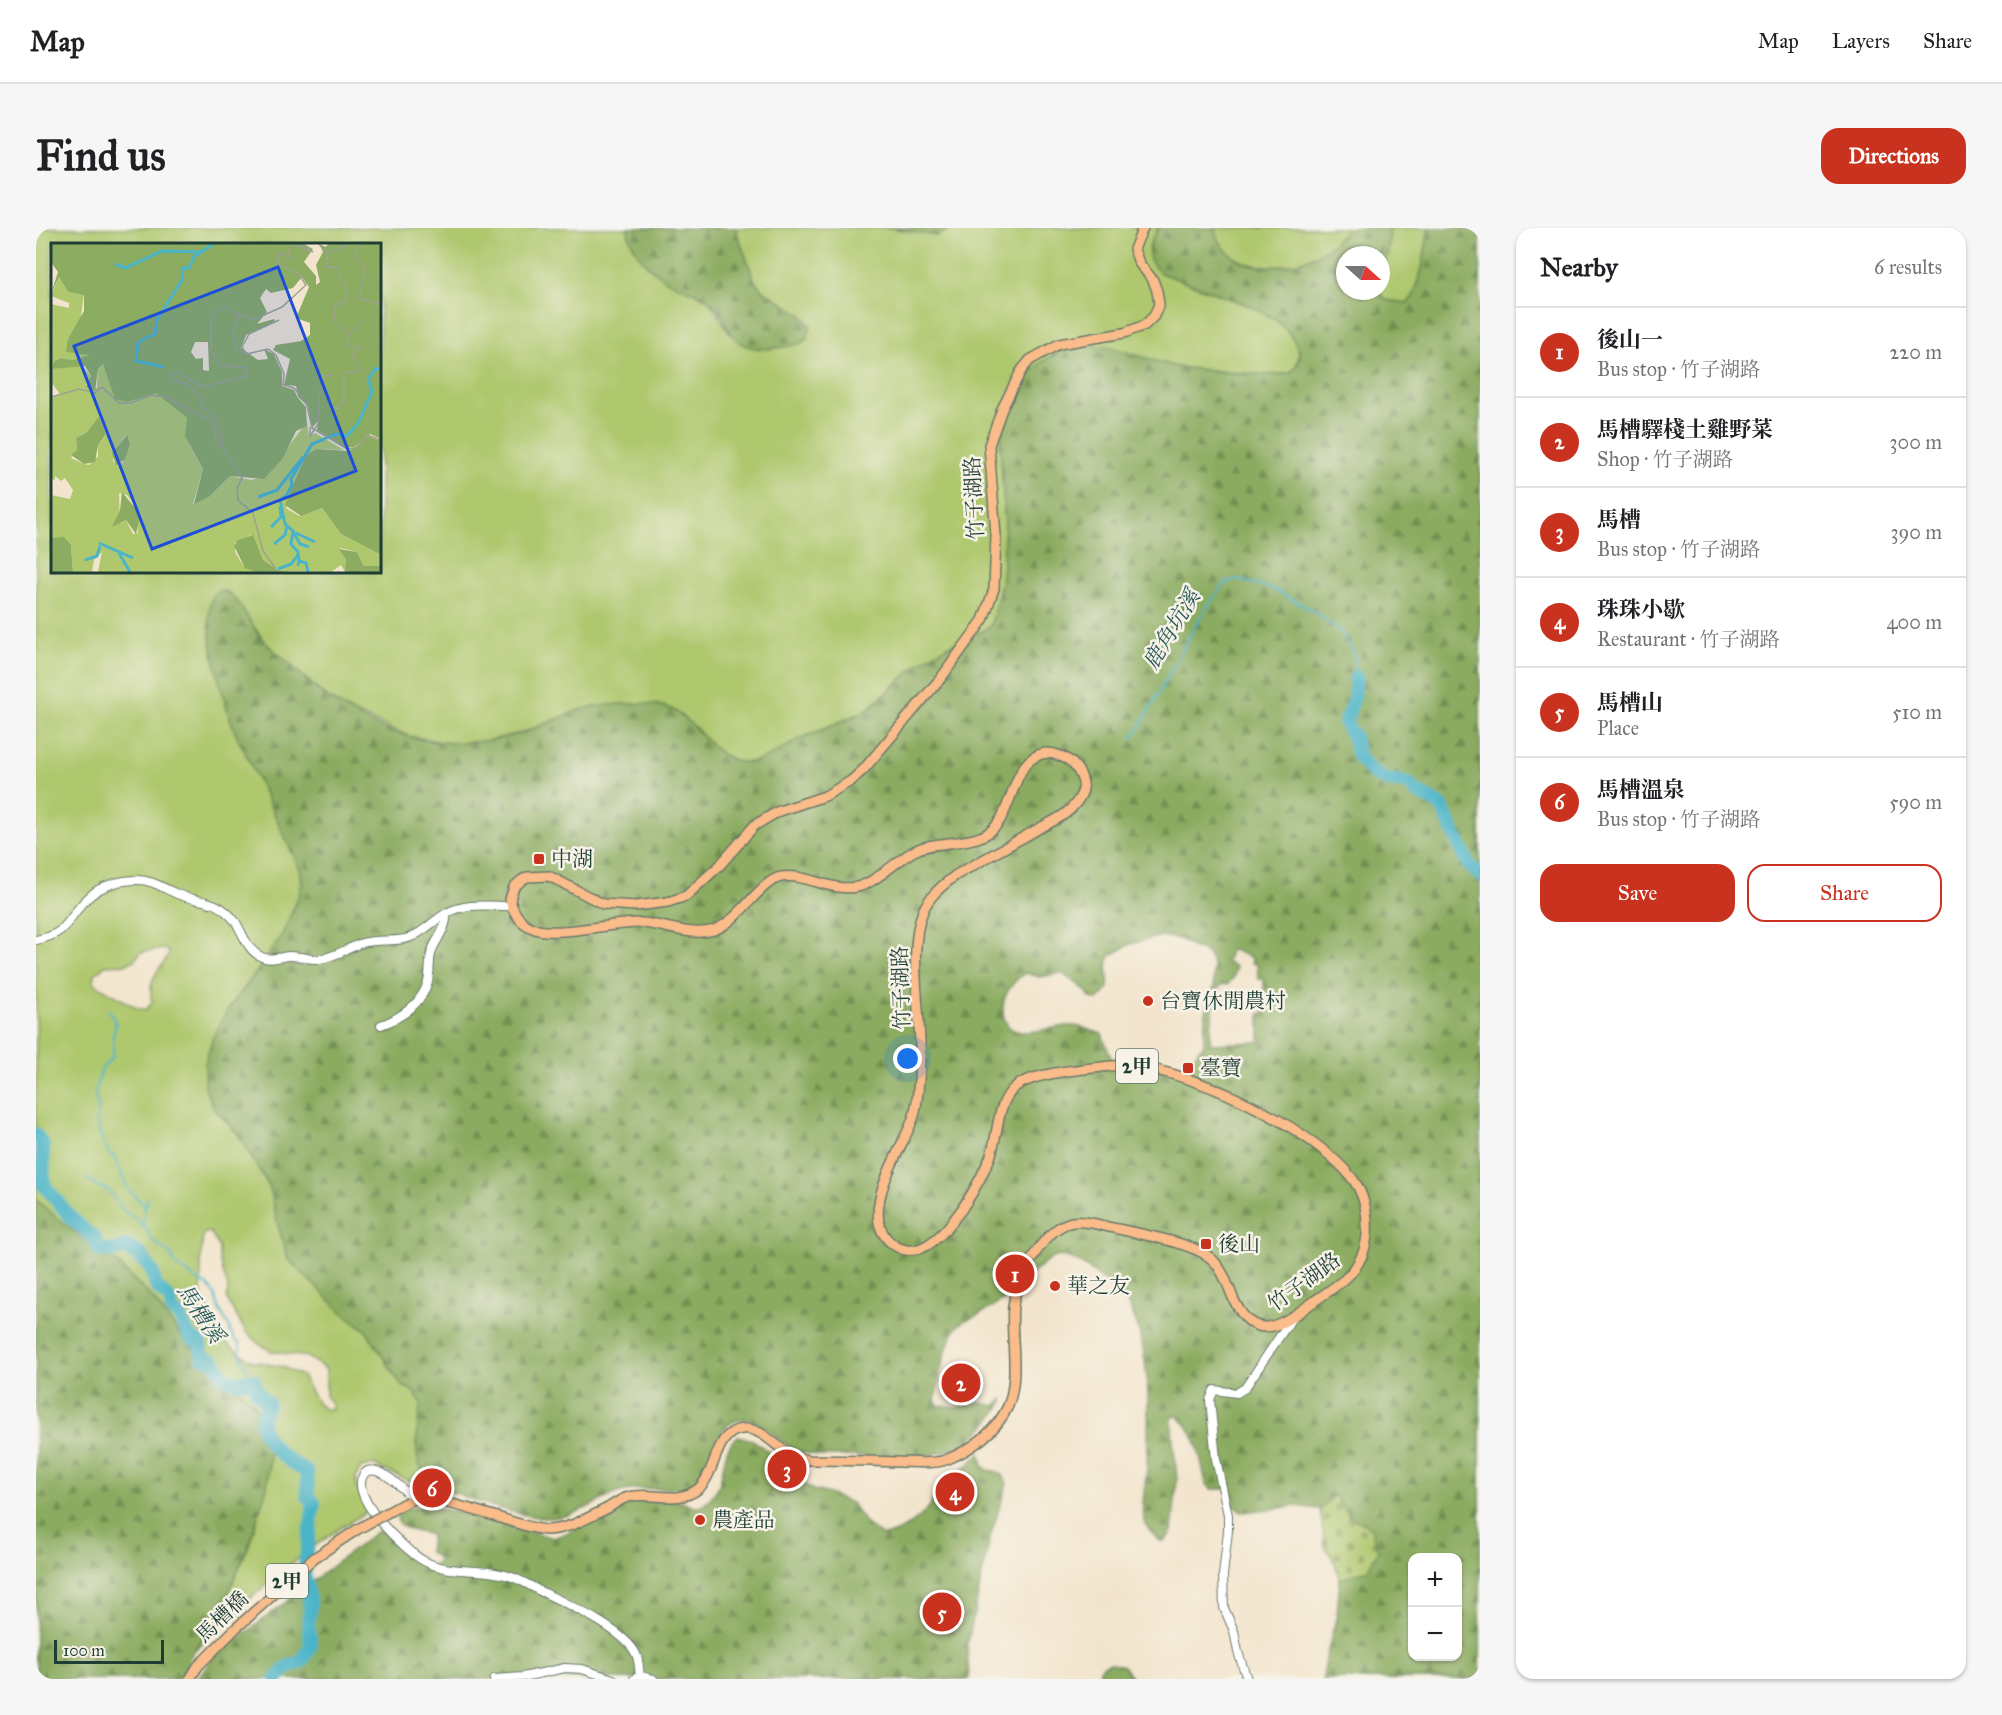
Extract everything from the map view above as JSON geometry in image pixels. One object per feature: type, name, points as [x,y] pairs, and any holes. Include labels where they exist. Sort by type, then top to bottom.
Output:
[{"type":"main road","name":"竹子湖路","points":[[414,1499],[437,1501],[529,1527],[546,1530],[559,1528],[574,1524],[626,1497],[684,1496],[698,1489],[705,1481],[728,1435],[735,1430],[744,1429],[752,1429],[791,1455],[807,1460],[924,1462],[945,1460],[990,1433],[1000,1422],[1009,1404],[1013,1386],[1013,1306],[1020,1282],[1046,1238],[1068,1223],[1079,1221],[1092,1223],[1182,1245],[1201,1252],[1211,1258],[1220,1269],[1238,1309],[1246,1319],[1265,1328],[1276,1326],[1293,1317],[1343,1281],[1360,1261],[1366,1244],[1367,1229],[1366,1210],[1358,1188],[1350,1176],[1311,1139],[1198,1081],[1146,1067],[1111,1066],[1038,1076],[1015,1087],[1007,1097],[991,1156],[951,1225],[937,1239],[922,1247],[906,1250],[892,1244],[881,1229],[878,1220],[879,1198],[914,1115],[918,1089],[921,1047],[916,944],[923,911],[930,898],[956,875],[1067,812],[1082,794],[1083,782],[1072,763],[1063,757],[1047,753],[1031,760],[1020,773],[997,828],[982,837],[916,850],[860,886],[839,889],[798,877],[780,877],[769,883],[733,919],[716,929],[703,932],[644,923],[554,931],[538,930],[518,918],[512,906],[510,893],[513,887],[527,878],[549,876],[603,904],[636,906],[668,902],[687,896],[720,865],[755,825],[779,811],[825,796],[851,781],[864,769],[934,687],[983,620],[994,589],[996,536],[989,445],[1002,410],[1021,371],[1030,360],[1059,344],[1124,333],[1145,325],[1154,316],[1159,304],[1157,291],[1153,280],[1139,263],[1134,249],[1143,228]]},
{"type":"main road","name":"馬槽橋","points":[[190,1679],[198,1666],[220,1644],[279,1587],[314,1558],[358,1529],[414,1499]]},
{"type":"street","points":[[36,940],[47,938],[61,931],[89,896],[115,882],[137,880],[155,882],[176,894],[213,902],[235,922],[256,954],[264,958],[275,959],[288,956],[318,959],[335,955],[368,941],[409,939],[446,913],[468,906],[512,906]]},
{"type":"street","points":[[381,1025],[398,1019],[413,1007],[428,984],[430,955],[446,921],[446,913]]},
{"type":"street","points":[[1247,1679],[1234,1631],[1224,1608],[1223,1575],[1228,1515],[1216,1459],[1210,1400],[1214,1390],[1237,1393],[1245,1388],[1293,1317]]},
{"type":"street","points":[[414,1499],[384,1474],[374,1470],[364,1474],[361,1483],[373,1512],[387,1531],[416,1555],[442,1568],[509,1575],[586,1613],[630,1645],[637,1655],[637,1678],[653,1679]]},
{"type":"street","points":[[494,1679],[523,1677],[565,1668],[582,1669],[613,1679]]},
{"type":"green space","points":[[36,228],[627,228],[635,249],[650,268],[681,287],[708,299],[730,334],[769,349],[802,343],[802,315],[762,290],[755,282],[735,228],[892,228],[946,232],[951,228],[1159,228],[1156,231],[1161,273],[1263,311],[1287,330],[1293,338],[1299,355],[1297,364],[1290,373],[1266,375],[1176,367],[1106,346],[1063,351],[1038,365],[1017,394],[1003,427],[1000,443],[1005,522],[1002,581],[991,625],[987,629],[949,645],[916,666],[865,711],[802,738],[767,758],[753,763],[738,762],[717,752],[696,728],[657,705],[605,706],[583,709],[521,733],[481,742],[449,743],[409,736],[350,711],[326,697],[266,643],[248,619],[210,607],[210,632],[226,706],[236,733],[300,869],[302,884],[282,935],[228,1009],[214,1108],[237,1133],[270,1188],[288,1259],[343,1313],[366,1330],[401,1385],[413,1391],[421,1403],[416,1445],[429,1479],[455,1493],[422,1487],[373,1465],[361,1467],[356,1481],[364,1501],[365,1513],[296,1560],[254,1595],[193,1652],[221,1610],[250,1542],[267,1486],[270,1448],[255,1405],[185,1341],[153,1299],[114,1260],[36,1200]],"holes":[[[163,949],[169,954],[152,981],[152,1002],[147,1009],[139,1009],[94,982],[95,974],[105,965],[129,963],[141,952]],[[206,1232],[211,1233],[219,1248],[219,1259],[228,1288],[227,1300],[246,1332],[271,1351],[307,1357],[326,1369],[326,1397],[332,1409],[324,1409],[318,1404],[302,1376],[283,1367],[252,1361],[221,1338],[201,1294],[201,1255],[203,1236]]]},
{"type":"green space","points":[[627,228],[735,228],[755,282],[762,290],[802,315],[811,326],[806,340],[787,347],[746,346],[731,333],[715,306],[706,298],[662,278],[646,264],[634,248]]},
{"type":"green space","points":[[892,228],[951,228],[936,236]]},
{"type":"green space","points":[[1159,228],[1215,228],[1223,247],[1237,259],[1256,265],[1276,266],[1298,262],[1318,254],[1334,243],[1346,228],[1390,228],[1389,246],[1336,246],[1336,300],[1386,300],[1407,303],[1416,291],[1429,228],[1480,228],[1480,1679],[1323,1679],[1337,1615],[1340,1579],[1367,1570],[1378,1551],[1371,1528],[1349,1516],[1334,1495],[1320,1509],[1296,1506],[1244,1512],[1233,1506],[1229,1489],[1211,1489],[1206,1483],[1194,1437],[1176,1415],[1171,1420],[1177,1480],[1172,1531],[1162,1542],[1153,1534],[1146,1525],[1143,1511],[1147,1467],[1148,1401],[1144,1353],[1139,1331],[1119,1291],[1083,1264],[1069,1258],[1059,1257],[1040,1266],[1004,1300],[963,1321],[950,1339],[938,1383],[935,1401],[938,1405],[958,1408],[964,1399],[995,1406],[1004,1399],[982,1429],[968,1441],[951,1450],[937,1454],[904,1457],[821,1456],[794,1449],[764,1427],[743,1419],[727,1426],[720,1434],[702,1471],[688,1486],[627,1490],[561,1517],[540,1517],[503,1509],[444,1487],[430,1478],[419,1463],[417,1437],[421,1403],[413,1391],[401,1385],[366,1330],[343,1313],[288,1259],[270,1187],[237,1133],[214,1108],[205,1087],[205,1063],[213,1037],[228,1009],[282,935],[302,884],[300,869],[236,734],[226,705],[211,642],[210,606],[214,595],[220,591],[227,592],[233,597],[260,637],[322,693],[366,720],[407,736],[435,742],[477,742],[519,734],[588,708],[619,704],[649,704],[672,709],[728,758],[741,762],[763,759],[804,737],[864,711],[922,662],[991,625],[1002,581],[1005,522],[1000,443],[1003,427],[1017,394],[1038,365],[1063,351],[1077,347],[1106,346],[1176,367],[1243,374],[1280,375],[1290,373],[1295,368],[1299,362],[1300,352],[1290,334],[1277,320],[1249,305],[1161,273],[1149,257],[1152,240]],"holes":[[[1161,936],[1180,939],[1204,951],[1213,966],[1214,987],[1205,1016],[1204,1044],[1187,1071],[1148,1061],[1112,1060],[1102,1034],[1082,1027],[1066,1026],[1020,1032],[1011,1028],[1005,1021],[1003,1007],[1005,997],[1013,984],[1025,973],[1040,977],[1062,973],[1081,986],[1091,998],[1097,1000],[1104,995],[1107,989],[1107,968],[1110,956],[1130,944]],[[1231,949],[1253,959],[1251,963],[1257,964],[1258,979],[1264,979],[1264,1013],[1260,1013],[1260,1042],[1210,1044],[1212,1014],[1217,992],[1220,985],[1228,984],[1233,978],[1236,967],[1226,962]]]},
{"type":"green space","points":[[1215,228],[1346,228],[1334,243],[1318,254],[1298,262],[1276,266],[1256,265],[1237,259],[1223,247]]},
{"type":"green space","points":[[1390,228],[1429,228],[1416,291],[1407,303],[1386,300],[1390,300],[1390,246],[1387,246]]},
{"type":"green space","points":[[36,1200],[114,1260],[153,1299],[185,1341],[255,1405],[270,1448],[267,1486],[250,1542],[221,1610],[193,1652],[179,1679],[36,1679]]},
{"type":"green space","points":[[738,1436],[753,1440],[779,1460],[800,1467],[803,1483],[813,1490],[851,1503],[866,1524],[883,1536],[909,1526],[920,1517],[930,1506],[938,1488],[980,1453],[983,1466],[987,1470],[1002,1475],[1007,1484],[991,1534],[967,1646],[969,1679],[197,1679],[211,1660],[379,1530],[431,1566],[437,1562],[438,1558],[429,1552],[431,1535],[407,1529],[397,1519],[399,1513],[408,1508],[421,1507],[465,1512],[553,1538],[567,1533],[632,1498],[674,1499],[694,1507],[701,1507],[717,1489],[729,1446]]},
{"type":"green space","points":[[1334,1495],[1349,1516],[1371,1528],[1378,1551],[1367,1570],[1340,1579],[1334,1560],[1325,1547],[1320,1509]]},
{"type":"green space","points":[[1111,1663],[1123,1666],[1133,1679],[1099,1679],[1100,1669]]},
{"type":"waterway","name":"鹿角坑溪","points":[[1132,738],[1202,614],[1224,584],[1236,579],[1275,590],[1315,612],[1342,633],[1354,653],[1356,677]]},
{"type":"waterway","name":"鹿角坑溪","points":[[1356,677],[1354,697],[1345,723],[1354,737],[1358,757],[1374,774],[1386,780],[1408,783],[1415,791],[1441,805],[1469,865],[1480,875]]},
{"type":"waterway","points":[[109,1010],[116,1024],[113,1036],[113,1057],[102,1068],[95,1091],[98,1107],[97,1123],[100,1132],[110,1155],[114,1156],[128,1189],[144,1205],[143,1227],[148,1231],[150,1238],[171,1255],[176,1265],[207,1285],[214,1294],[219,1309],[230,1327],[230,1332],[240,1344],[240,1355],[248,1370],[246,1382]]},
{"type":"waterway","name":"馬槽溪","points":[[36,1135],[43,1145],[44,1185],[71,1218],[95,1239],[99,1250],[114,1251],[127,1246],[141,1255],[152,1271],[156,1286],[170,1300],[172,1310],[179,1316],[189,1336],[200,1344],[203,1358],[214,1361],[222,1374],[234,1382],[254,1380],[256,1390],[268,1404],[262,1418],[265,1435],[277,1450],[307,1472],[308,1497],[314,1503],[304,1572],[310,1606],[308,1624],[311,1645],[302,1661],[286,1668],[277,1679]]},
{"type":"waterway","points":[[86,1178],[98,1187],[107,1189],[125,1212],[137,1219],[142,1226]]},
{"type":"waterway","points":[[145,1208],[147,1199]]},
{"type":"waterway","points":[[114,1251],[125,1254],[140,1267],[149,1266]]},
{"type":"place","name":"中湖","points":[[539,859]]},
{"type":"place","name":"台寶休閒農村","points":[[1148,1001]]},
{"type":"place","name":"臺寶","points":[[1188,1068]]},
{"type":"place","name":"後山","points":[[1206,1244]]},
{"type":"place","name":"後山一","points":[[1015,1274]]},
{"type":"place","name":"華之友","points":[[1055,1286]]},
{"type":"place","name":"馬槽驛棧土雞野菜","points":[[961,1383]]},
{"type":"place","name":"馬槽","points":[[787,1469]]},
{"type":"place","name":"馬槽溫泉","points":[[432,1488]]},
{"type":"place","name":"珠珠小歇","points":[[955,1492]]},
{"type":"place","name":"農產品","points":[[700,1520]]},
{"type":"place","name":"馬槽山","points":[[942,1612]]}]
